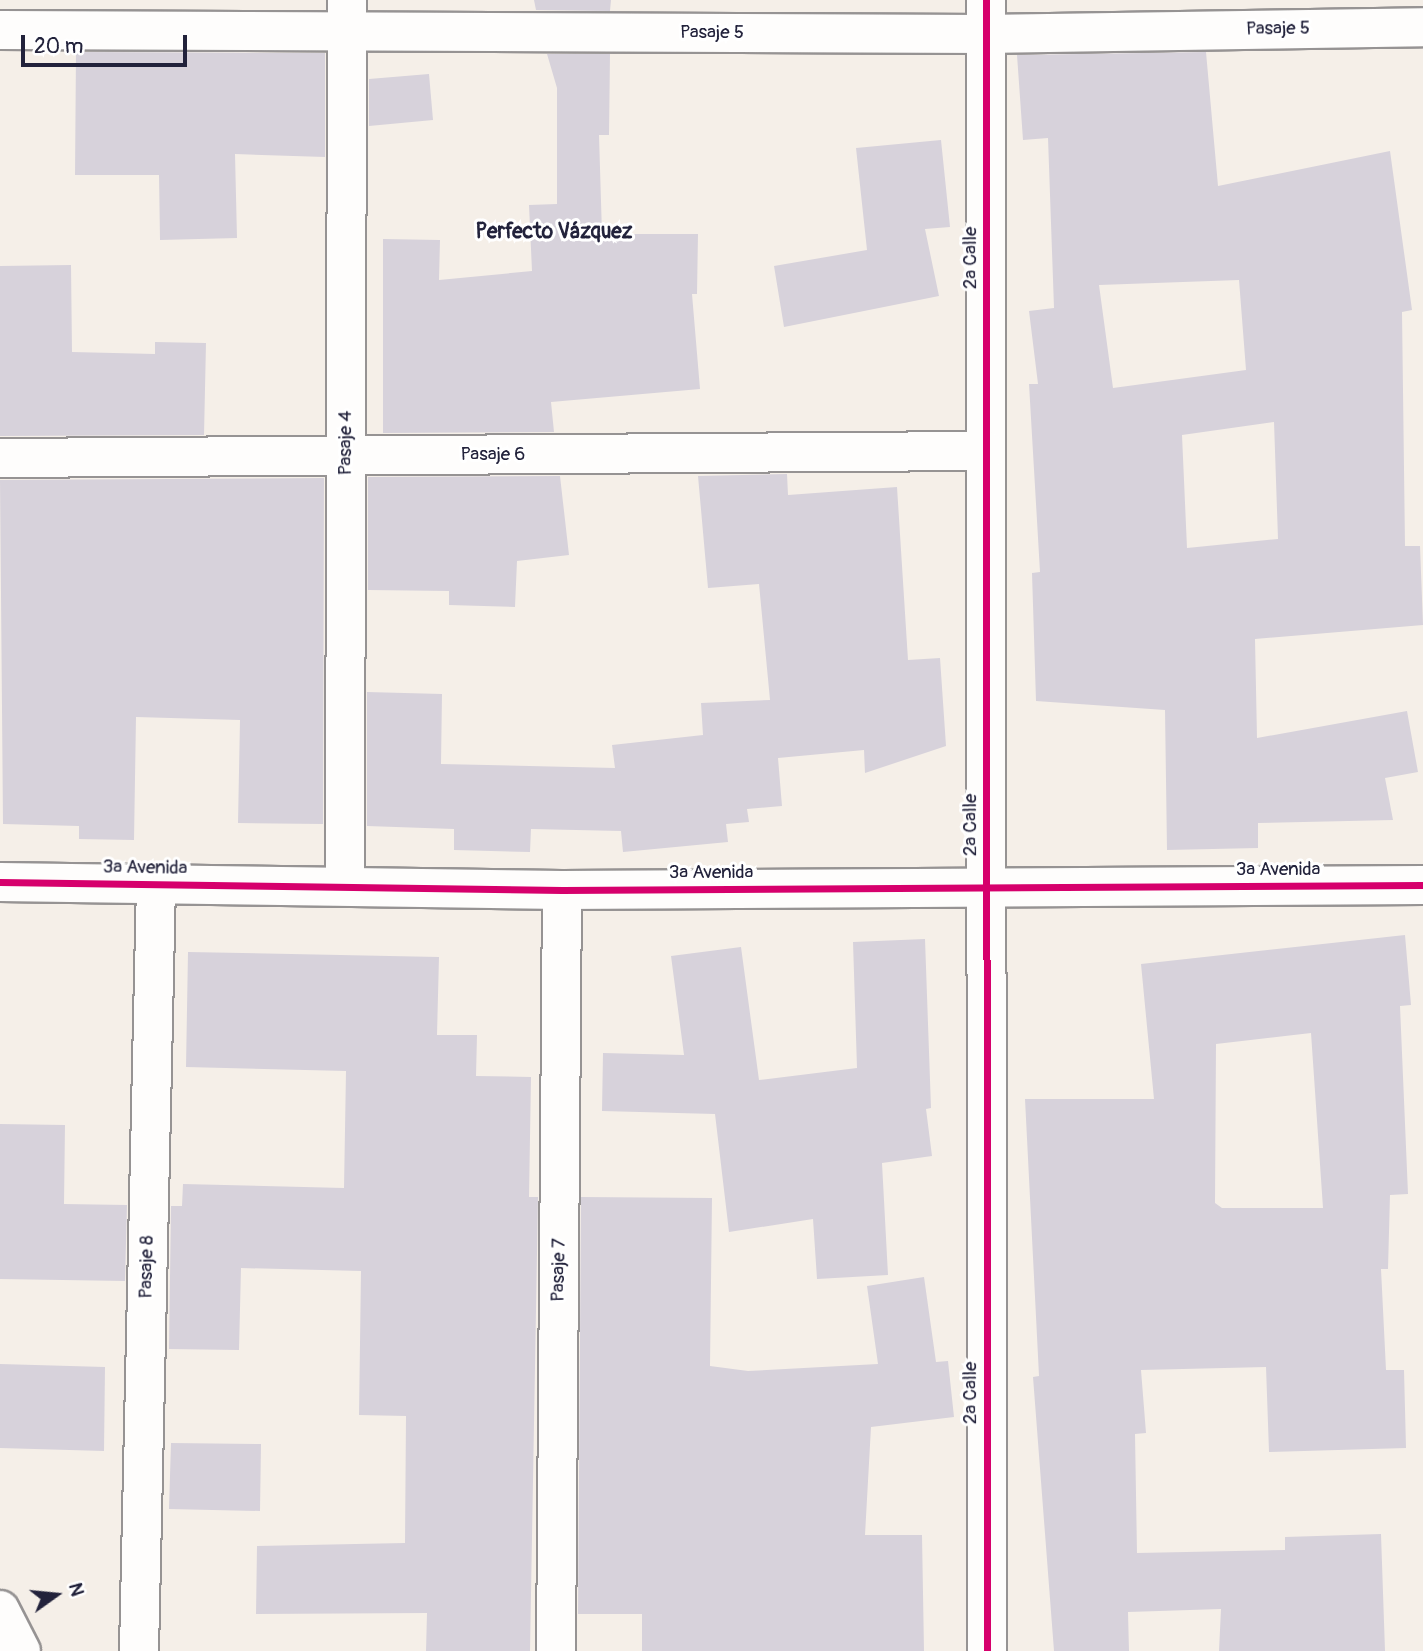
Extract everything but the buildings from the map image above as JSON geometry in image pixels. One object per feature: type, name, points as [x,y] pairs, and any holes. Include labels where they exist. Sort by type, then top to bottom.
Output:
[{"type":"street","name":"Pasaje 5","points":[[0,30],[347,16],[986,17],[1423,27]]},
{"type":"street","name":"Pasaje 4","points":[[345,886],[347,16]]},
{"type":"street","name":"2a Calle","points":[[986,17],[987,1651]]},
{"type":"street","name":"Pasaje 6","points":[[0,458],[986,451]]},
{"type":"street","name":"3a Avenida","points":[[0,882],[562,890],[1423,886]]},
{"type":"street","name":"Pasaje 8","points":[[139,1651],[156,884]]},
{"type":"street","name":"Pasaje 7","points":[[556,1651],[562,890]]},
{"type":"street","points":[[0,1610],[21,1651]]},
{"type":"cycle path","points":[[986,0],[987,1651]]},
{"type":"cycle path","points":[[0,882],[562,890],[1423,885]]},
{"type":"district","name":"Perfecto Vázquez","points":[[554,232]]}]
